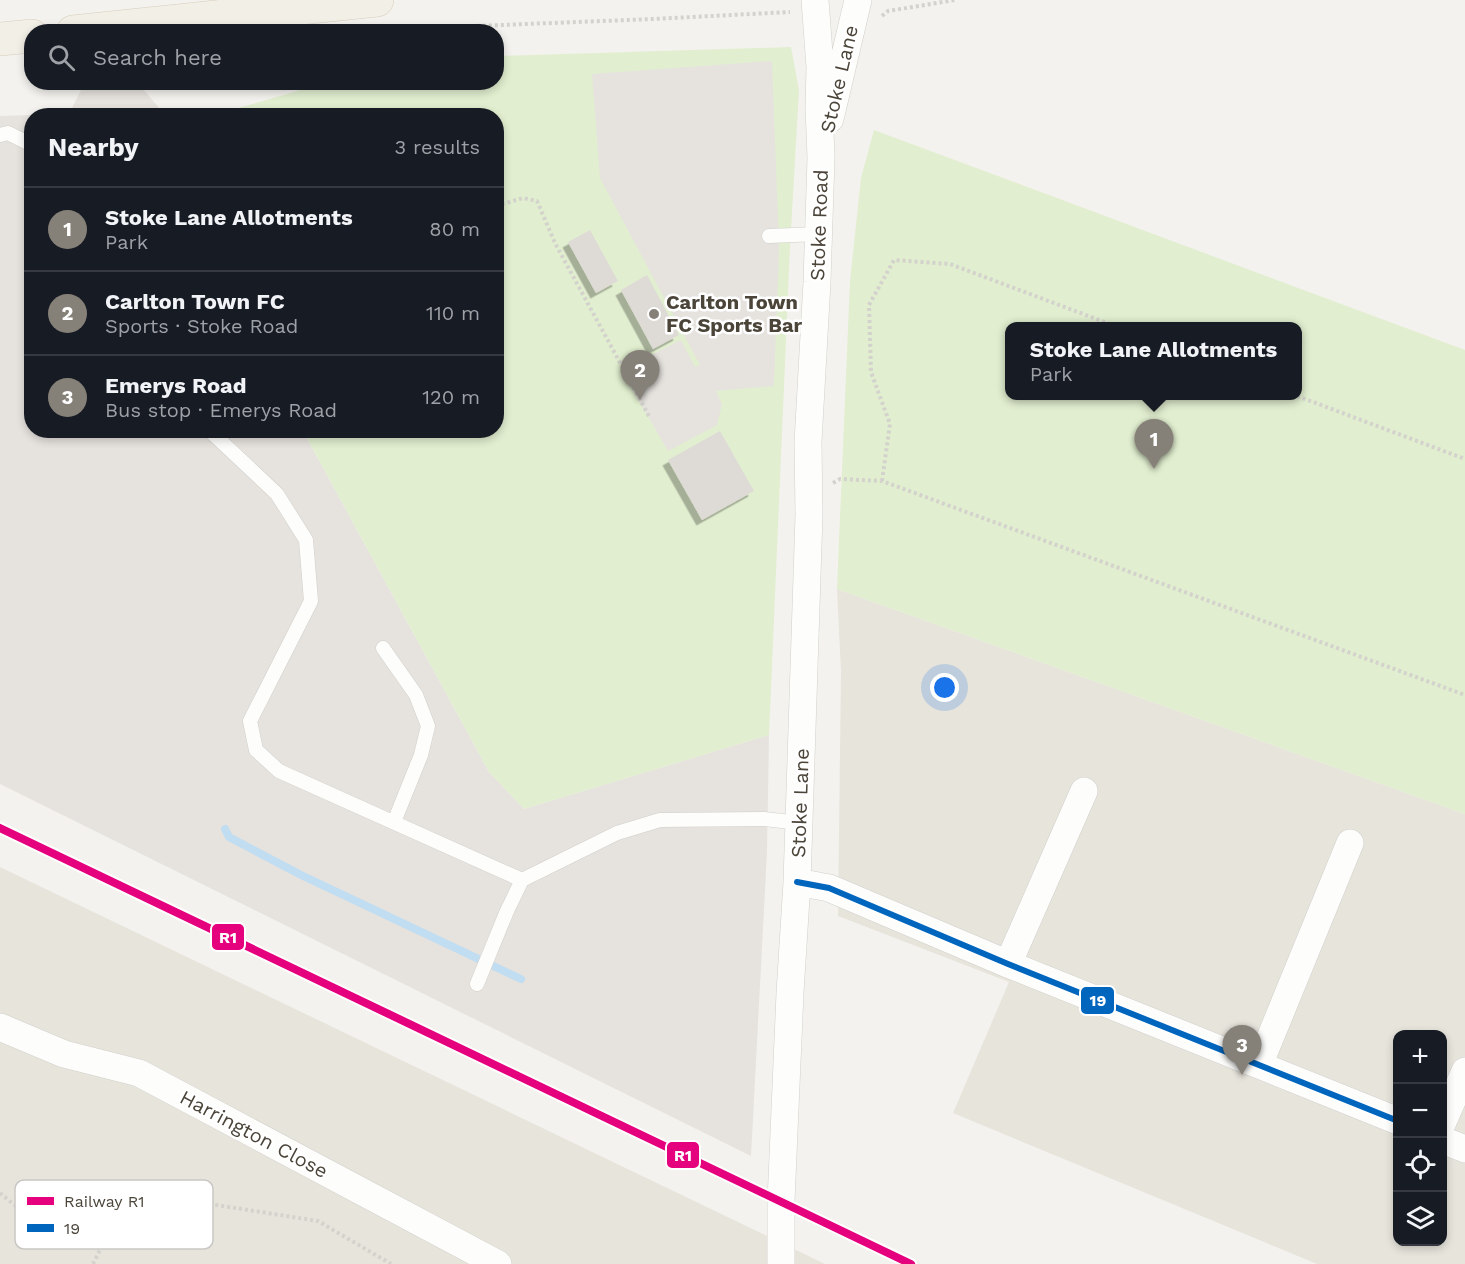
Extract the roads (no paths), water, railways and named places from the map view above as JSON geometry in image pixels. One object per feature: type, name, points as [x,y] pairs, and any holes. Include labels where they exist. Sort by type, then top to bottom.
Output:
[{"type":"main road","points":[[149,24],[377,0]]},
{"type":"main road","points":[[0,39],[24,37]]},
{"type":"street","name":"Stoke Road","points":[[809,491],[808,442],[821,158],[820,67],[815,0]]},
{"type":"street","name":"Stoke Lane","points":[[821,158],[858,0]]},
{"type":"street","name":"Stoke Lane","points":[[781,1264],[781,1202],[790,993],[800,823],[809,491]]},
{"type":"street","points":[[1008,964],[1084,791]]},
{"type":"street","points":[[1259,1065],[1350,843]]},
{"type":"street","points":[[797,882],[829,888],[1008,964],[1393,1119]]},
{"type":"street","name":"Harrington Close","points":[[0,1027],[64,1054],[140,1073],[498,1264]]},
{"type":"street","points":[[1447,1114],[1465,1071]]},
{"type":"street","points":[[1447,1142],[1465,1149]]},
{"type":"lane","points":[[0,135],[8,133],[24,142]]},
{"type":"lane","points":[[769,236],[819,234]]},
{"type":"lane","points":[[218,438],[277,494],[306,540],[311,601],[250,721],[256,750],[279,771],[522,880]]},
{"type":"lane","points":[[383,648],[416,695],[428,726],[421,754],[394,822]]},
{"type":"lane","points":[[479,978],[522,880],[617,833],[660,820],[764,819],[800,823]]},
{"type":"waterway","points":[[225,829],[229,837],[301,875],[521,979]]},
{"type":"rail line","name":"R1","points":[[0,828],[911,1264]]},
{"type":"place","name":"Carlton Town FC Sports Bar","points":[[654,314]]},
{"type":"place","name":"Carlton Town FC","points":[[640,400]]},
{"type":"place","name":"Stoke Lane Allotments","points":[[1154,469]]},
{"type":"place","name":"Emerys Road","points":[[1242,1075]]}]
